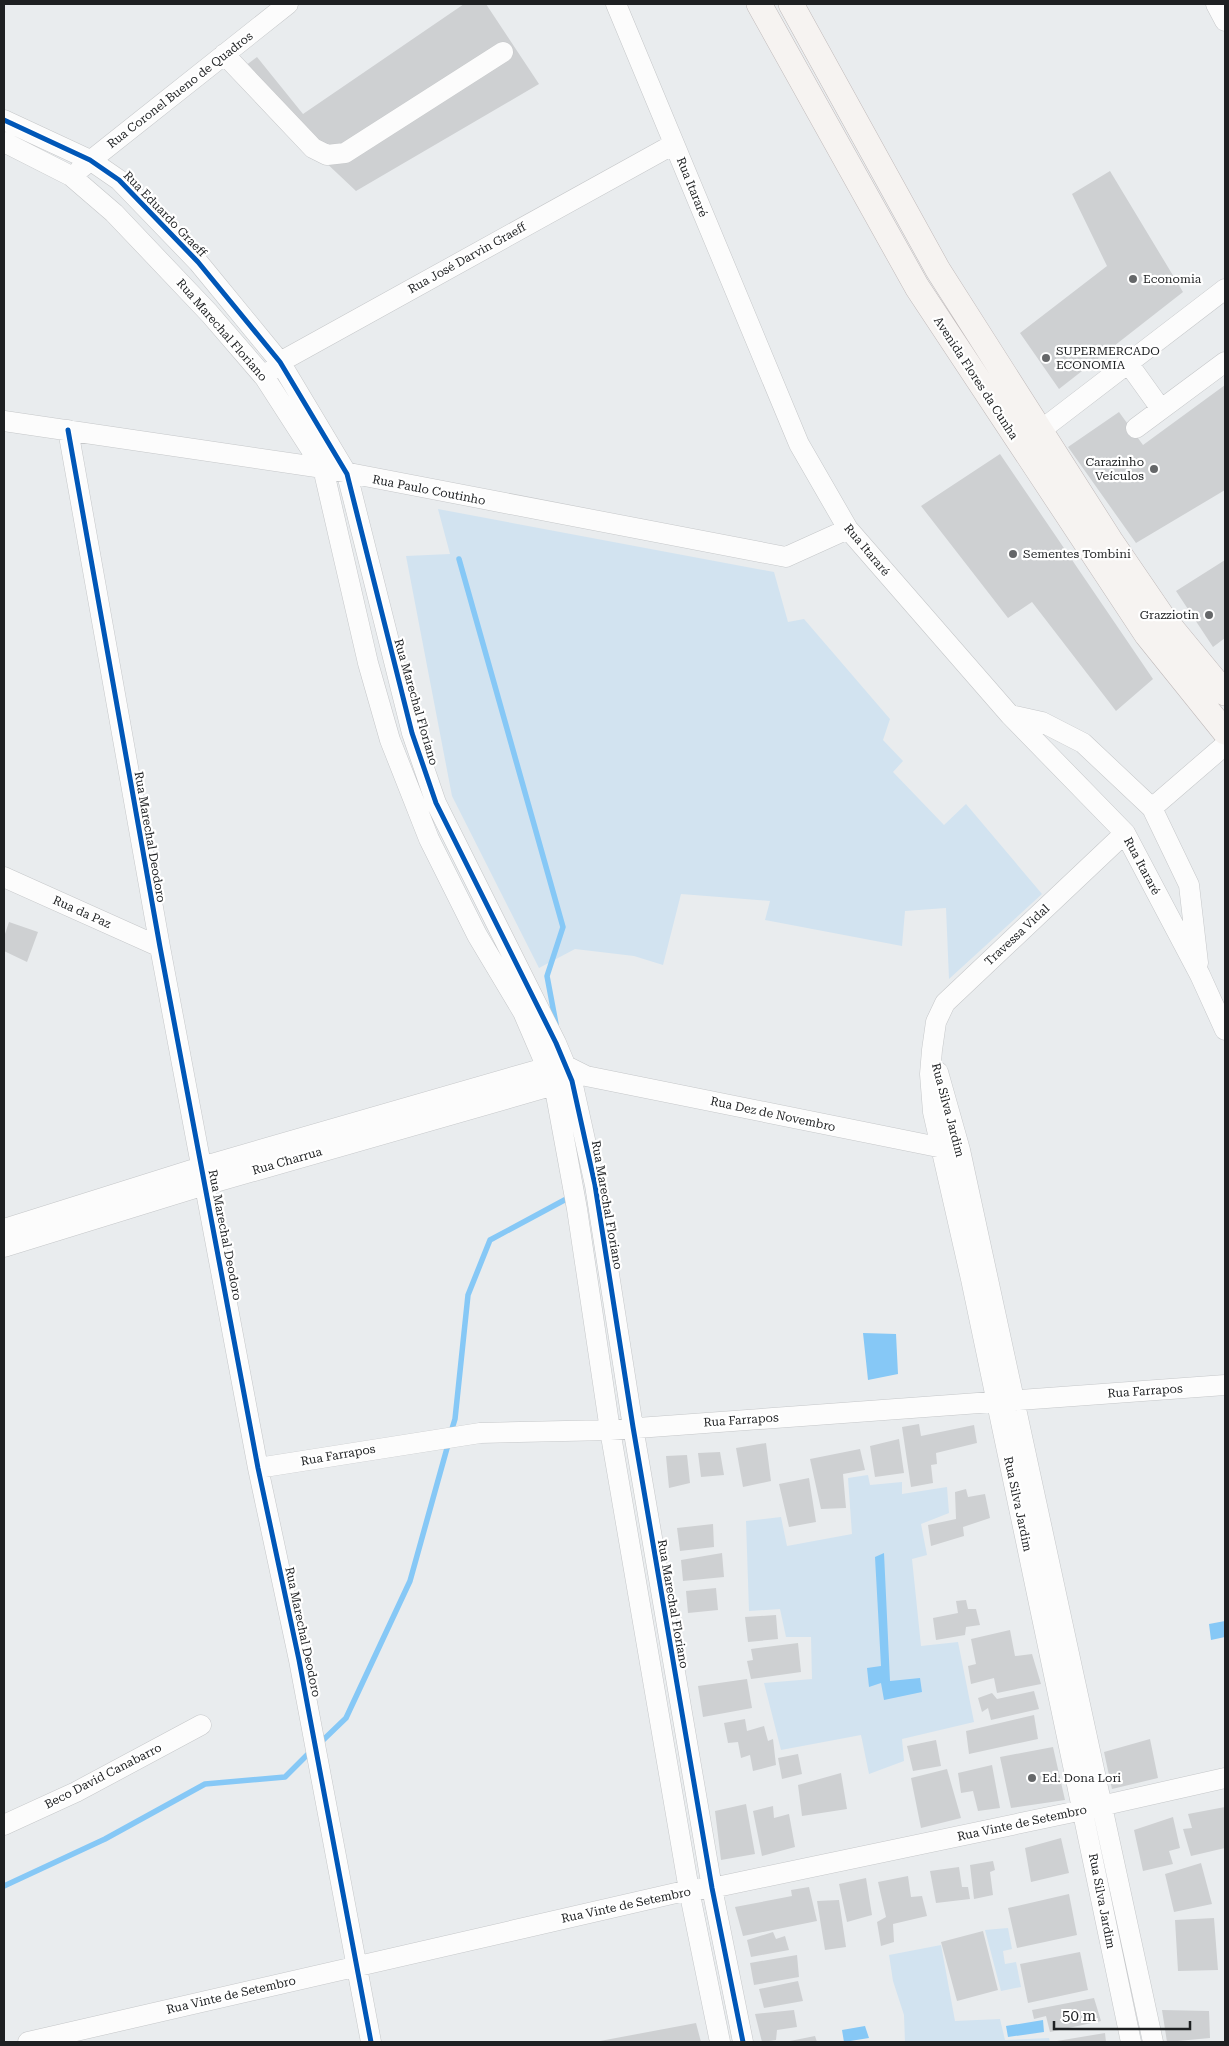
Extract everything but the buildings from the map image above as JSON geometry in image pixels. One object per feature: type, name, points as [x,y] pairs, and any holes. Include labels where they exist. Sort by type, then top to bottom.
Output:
[{"type":"main road","name":"Avenida Flores da Cunha","points":[[759,4],[916,287],[1147,635],[1225,732]]},
{"type":"main road","name":"Avenida Flores da Cunha","points":[[792,4],[938,270],[1039,431],[1164,619],[1225,694]]},
{"type":"main road","points":[[916,287],[938,270]]},
{"type":"street","name":"Rua Coronel Bueno de Quadros","points":[[71,176],[288,4]]},
{"type":"street","name":"Rua Itararé","points":[[616,4],[799,444],[848,530],[1010,714],[1125,833],[1200,975],[1225,1030]]},
{"type":"street","points":[[1216,4],[1225,21]]},
{"type":"street","points":[[224,54],[313,148],[327,155],[345,152],[503,52]]},
{"type":"street","name":"Rua Eduardo Graeff","points":[[4,120],[90,160],[119,180],[198,262],[280,362]]},
{"type":"street","points":[[4,142],[71,176]]},
{"type":"street","name":"Rua José Darvin Graeff","points":[[265,378],[280,362],[674,144]]},
{"type":"street","name":"Rua Marechal Floriano","points":[[71,176],[114,213],[209,313],[265,378],[323,468],[368,663],[390,740],[428,838],[477,935],[523,1012],[565,1075],[577,1210],[610,1430],[689,1890],[720,2042]]},
{"type":"street","points":[[1020,446],[1225,289]]},
{"type":"street","name":"Rua Marechal Floriano","points":[[280,362],[347,474],[412,733],[436,803],[565,1075],[595,1185],[654,1553],[712,1888],[743,2042]]},
{"type":"street","points":[[1136,428],[1225,362]]},
{"type":"street","points":[[1128,363],[1161,409]]},
{"type":"street","name":"Rua Paulo Coutinho","points":[[4,421],[323,468],[786,557],[848,530]]},
{"type":"street","name":"Rua Marechal Deodoro","points":[[68,430],[160,947],[203,1176],[258,1468],[300,1660],[355,1965],[371,2042]]},
{"type":"street","points":[[1010,714],[1042,722],[1083,743],[1152,808],[1189,885],[1200,975]]},
{"type":"street","points":[[390,740],[412,733]]},
{"type":"street","points":[[1152,808],[1225,745]]},
{"type":"street","name":"Travessa Vidal","points":[[932,1050],[936,1022],[946,1003],[1125,833]]},
{"type":"street","name":"Rua da Paz","points":[[4,877],[160,947]]},
{"type":"street","name":"Rua Silva Jardim","points":[[932,1050],[951,1150],[1093,1807],[1130,1935],[1153,2042]]},
{"type":"street","name":"Rua Charrua","points":[[4,1229],[203,1176],[422,1113],[565,1075]]},
{"type":"street","name":"Rua Dez de Novembro","points":[[565,1075],[951,1150]]},
{"type":"street","name":"Rua Charrua","points":[[4,1247],[203,1176]]},
{"type":"street","name":"Rua Farrapos","points":[[258,1468],[480,1433],[610,1430],[1225,1385]]},
{"type":"street","points":[[632,1557],[654,1553]]},
{"type":"street","points":[[651,1665],[673,1660]]},
{"type":"street","name":"Beco David Canabarro","points":[[4,1825],[76,1792],[201,1725]]},
{"type":"street","name":"Rua Vinte de Setembro","points":[[28,2042],[355,1965],[689,1890],[712,1888],[1225,1778]]},
{"type":"street","name":"Rua Silva Jardim","points":[[1093,1807],[1110,1939],[1131,2042]]},
{"type":"street","points":[[1110,1939],[1130,1935]]},
{"type":"shaded area","points":[[438,509],[774,572],[788,622],[804,619],[890,719],[883,740],[903,761],[893,772],[944,825],[966,804],[1042,894],[949,979],[946,908],[905,911],[902,946],[765,920],[770,901],[681,894],[663,965],[634,956],[575,949],[539,968],[452,796],[406,556],[450,554]]},
{"type":"shaded area","points":[[868,1475],[870,1485],[902,1482],[902,1494],[947,1487],[949,1513],[921,1524],[927,1555],[912,1559],[921,1646],[958,1642],[974,1722],[902,1739],[904,1761],[869,1774],[861,1735],[781,1750],[764,1683],[812,1679],[811,1637],[786,1637],[780,1609],[749,1611],[746,1521],[781,1517],[787,1546],[852,1534],[848,1478]]},
{"type":"shaded area","points":[[1008,1928],[1012,1949],[1003,1951],[1005,1964],[1016,1962],[1021,1987],[1001,1991],[985,1930]]},
{"type":"shaded area","points":[[941,1945],[955,2021],[1000,2019],[1005,2040],[1049,2038],[1050,2042],[905,2042],[904,2015],[893,1981],[889,1955]]},
{"type":"water","points":[[863,1333],[896,1334],[898,1374],[868,1380]]},
{"type":"water","points":[[884,1553],[890,1681],[920,1678],[922,1692],[884,1700],[881,1683],[869,1687],[867,1668],[881,1666],[875,1557]]},
{"type":"water","points":[[1225,1621],[1225,1637],[1211,1640],[1209,1624]]},
{"type":"water","points":[[1043,2020],[1044,2032],[1008,2037],[1006,2026]]},
{"type":"water","points":[[865,2026],[869,2038],[844,2042],[842,2030]]},
{"type":"waterway","points":[[459,559],[563,927],[547,976],[556,1024]]},
{"type":"waterway","points":[[451,1432],[455,1419],[468,1295],[490,1240],[570,1197]]},
{"type":"waterway","points":[[319,1744],[346,1718],[410,1581],[449,1441]]},
{"type":"waterway","points":[[4,1886],[105,1839],[205,1784],[285,1777],[312,1750]]},
{"type":"cycle path","points":[[4,120],[90,160],[119,180],[198,262],[280,362],[347,474],[412,733],[436,803],[556,1043],[572,1081],[595,1185],[633,1427],[712,1888],[743,2042]]},
{"type":"cycle path","points":[[68,430],[160,947],[258,1468],[299,1660],[371,2042]]},
{"type":"place","name":"Economia","points":[[1133,279]]},
{"type":"place","name":"SUPERMERCADO ECONOMIA","points":[[1046,358]]},
{"type":"place","name":"Carazinho Veículos","points":[[1154,469]]},
{"type":"place","name":"Sementes Tombini","points":[[1013,554]]},
{"type":"place","name":"Grazziotin","points":[[1209,615]]},
{"type":"place","name":"Ed. Dona Lori","points":[[1032,1778]]}]
